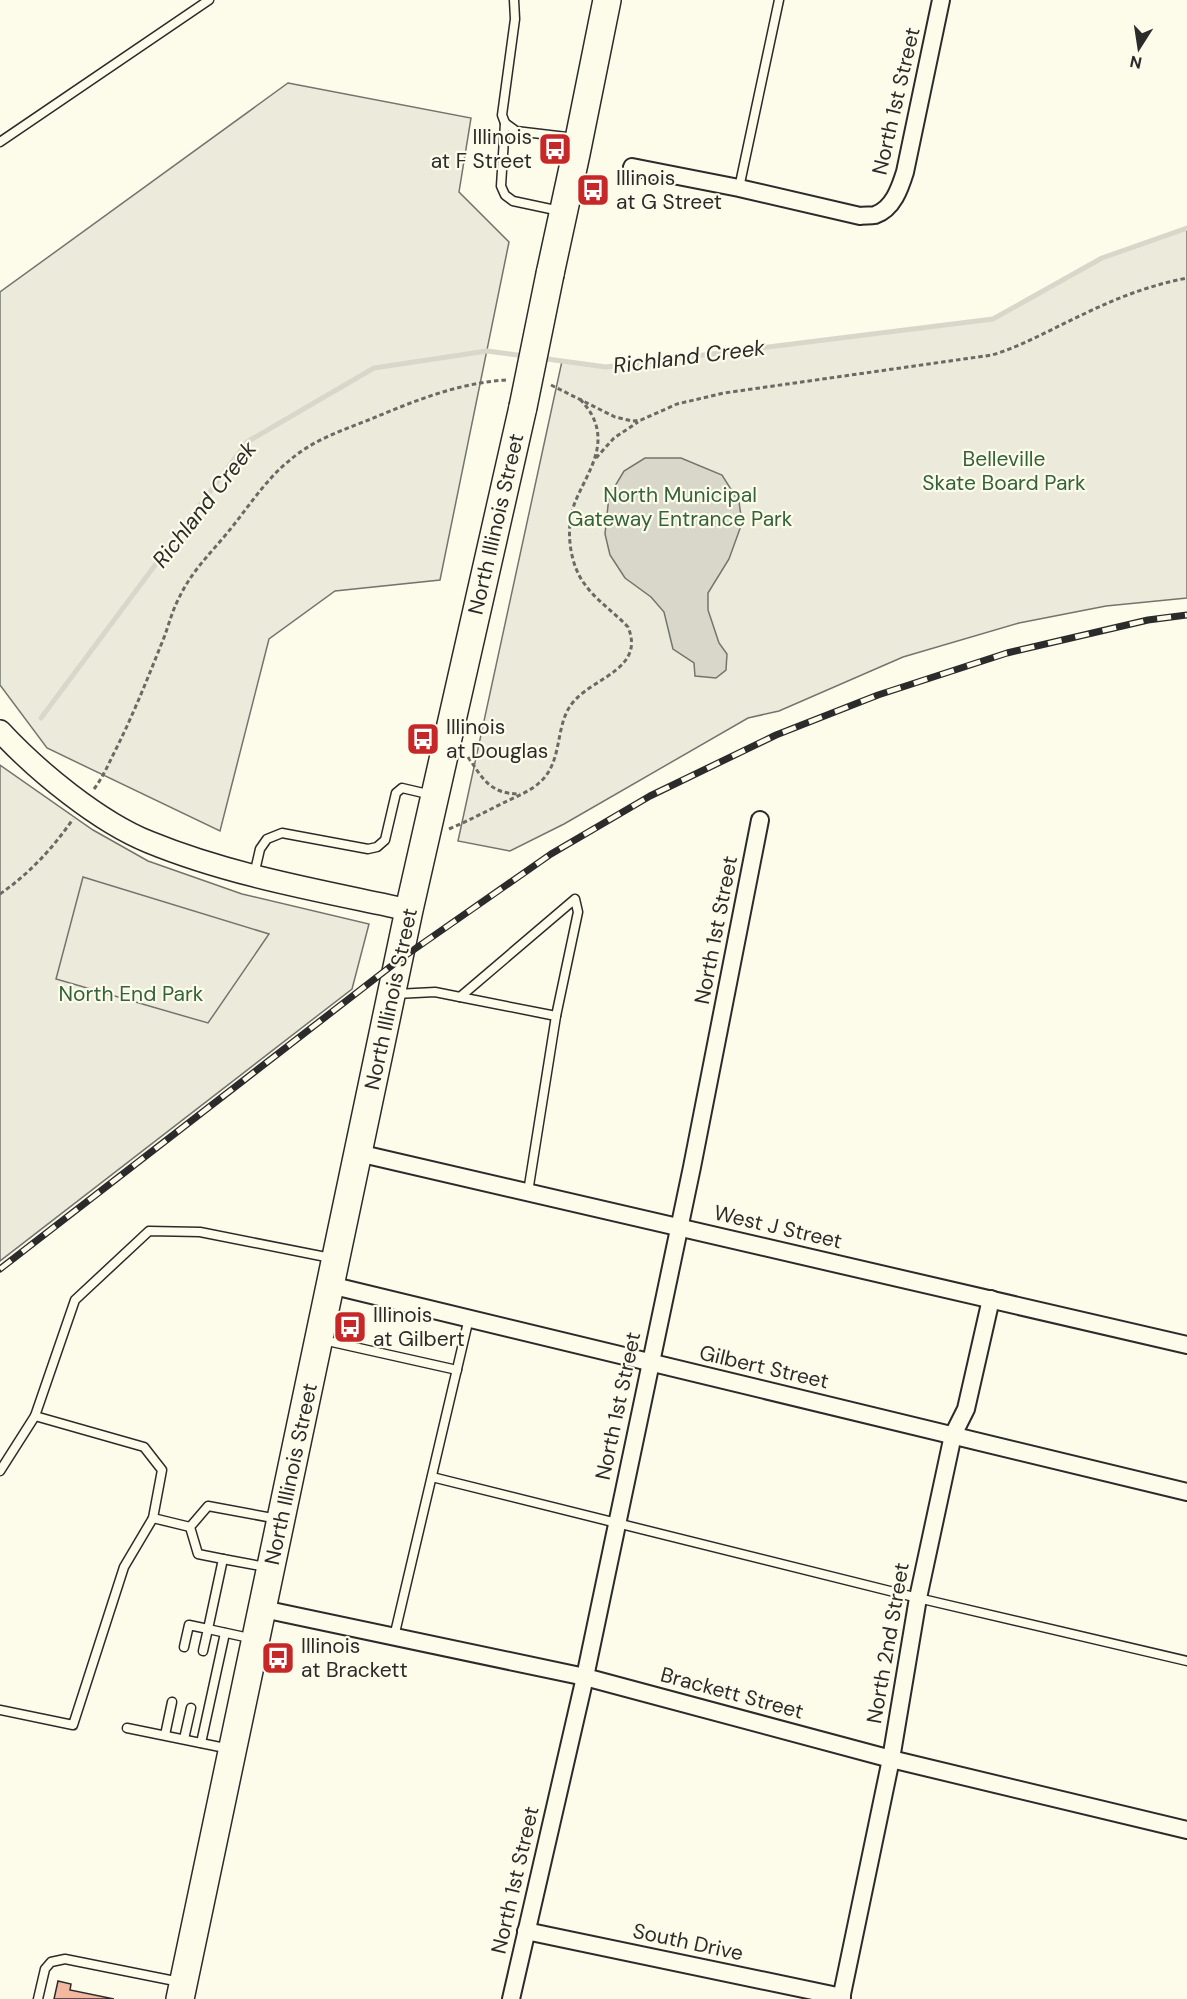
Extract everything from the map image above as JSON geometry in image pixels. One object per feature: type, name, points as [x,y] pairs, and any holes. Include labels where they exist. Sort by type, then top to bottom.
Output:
[{"type":"main road","name":"North Illinois Street","points":[[182,1991],[409,910],[523,408],[607,0]]},
{"type":"street","name":"North 1st Street","points":[[739,188],[860,216],[875,215],[886,208],[898,193],[905,172],[941,0]]},
{"type":"street","points":[[632,167],[739,188]]},
{"type":"street","points":[[0,731],[66,790],[112,823],[148,842],[254,875],[409,910]]},
{"type":"street","name":"North 1st Street","points":[[511,1999],[585,1677],[679,1227],[760,820]]},
{"type":"street","name":"West J Street","points":[[358,1153],[1187,1345]]},
{"type":"street","name":"Gilbert Street","points":[[333,1272],[469,1318],[1187,1492]]},
{"type":"street","name":"North 2nd Street","points":[[841,1998],[891,1759],[918,1598],[953,1435],[966,1409],[991,1299]]},
{"type":"street","name":"Brackett Street","points":[[263,1609],[585,1677],[891,1759],[1187,1830]]},
{"type":"street","name":"South Drive","points":[[526,1931],[841,1998]]},
{"type":"lane","points":[[0,142],[209,0]]},
{"type":"lane","points":[[514,0],[515,19],[502,115],[505,123],[501,186],[505,195],[513,201],[564,212]]},
{"type":"lane","points":[[739,188],[779,0]]},
{"type":"lane","points":[[505,123],[516,131],[579,139]]},
{"type":"lane","points":[[254,875],[260,849],[267,839],[282,833],[368,849],[377,847],[385,840],[396,793],[402,789],[435,795]]},
{"type":"lane","points":[[460,997],[575,899],[578,912],[556,1016],[528,1192]]},
{"type":"lane","points":[[392,994],[435,992],[556,1016]]},
{"type":"lane","points":[[0,1471],[35,1416],[75,1300],[149,1231],[200,1232],[333,1272]]},
{"type":"lane","points":[[394,1637],[469,1318]]},
{"type":"lane","points":[[319,1339],[457,1371]]},
{"type":"lane","points":[[0,1710],[73,1725],[124,1568],[153,1518],[162,1470],[144,1447],[35,1416]]},
{"type":"lane","points":[[432,1477],[918,1598],[1187,1661]]},
{"type":"lane","points":[[190,1527],[208,1506],[282,1520]]},
{"type":"lane","points":[[153,1518],[190,1527]]},
{"type":"lane","points":[[190,1527],[198,1554],[272,1569]]},
{"type":"lane","points":[[203,1651],[223,1559]]},
{"type":"lane","points":[[184,1647],[189,1625],[257,1640]]},
{"type":"lane","points":[[201,1743],[225,1633]]},
{"type":"lane","points":[[165,1735],[172,1702]]},
{"type":"lane","points":[[184,1739],[191,1708]]},
{"type":"lane","points":[[127,1728],[233,1750]]},
{"type":"lane","points":[[38,1999],[45,1969],[51,1962],[65,1959],[182,1991]]},
{"type":"path","points":[[460,824],[541,782],[553,765],[565,714],[574,701],[590,687],[617,670],[629,657],[632,635],[628,627],[594,595],[579,576],[571,547],[570,519],[595,460],[598,444],[596,423],[592,413],[579,398]]},
{"type":"path","points":[[595,460],[614,438],[641,420]]},
{"type":"path","points":[[450,731],[489,786],[502,793],[521,794]]},
{"type":"green space","points":[[288,83],[471,118],[459,192],[509,242],[440,580],[335,591],[269,639],[220,831],[47,748],[0,685],[0,292]]},
{"type":"green space","points":[[1187,228],[1187,598],[1106,606],[1019,623],[903,657],[779,711],[748,718],[564,824],[510,851],[458,841],[562,361],[606,367],[992,319],[1102,258]]},
{"type":"green space","name":"North End Park","points":[[0,765],[93,830],[148,861],[242,894],[369,924],[352,989],[0,1261]]},
{"type":"shaded area","points":[[645,458],[681,458],[722,475],[739,502],[742,523],[729,559],[708,593],[708,610],[719,643],[727,654],[726,670],[716,678],[695,676],[694,663],[673,649],[664,612],[651,597],[625,578],[610,555],[605,534],[609,496],[624,471]]},
{"type":"shaded area","points":[[83,877],[269,934],[208,1023],[56,979]]},
{"type":"building","points":[[58,1981],[71,1984],[70,1990],[114,1999],[54,1999]]},
{"type":"waterway","name":"Richland Creek","points":[[540,358],[606,367],[993,319],[1102,258],[1187,228]]},
{"type":"waterway","name":"Richland Creek","points":[[41,718],[247,442],[374,368],[487,351],[525,356]]},
{"type":"railway","points":[[0,1269],[399,960],[551,854],[650,796],[776,735],[878,695],[1007,653],[1148,620],[1187,615]]},
{"type":"place","name":"Illinois at F Street","points":[[555,149]]},
{"type":"place","name":"Illinois at G Street","points":[[593,190]]},
{"type":"place","name":"Illinois at Douglas","points":[[423,739]]},
{"type":"place","name":"Illinois at Gilbert","points":[[350,1327]]},
{"type":"place","name":"Illinois at Brackett","points":[[278,1658]]},
{"type":"park label","name":"Belleville Skate Board Park","points":[[1004,471]]},
{"type":"park label","name":"North Municipal Gateway Entrance Park","points":[[680,507]]}]
